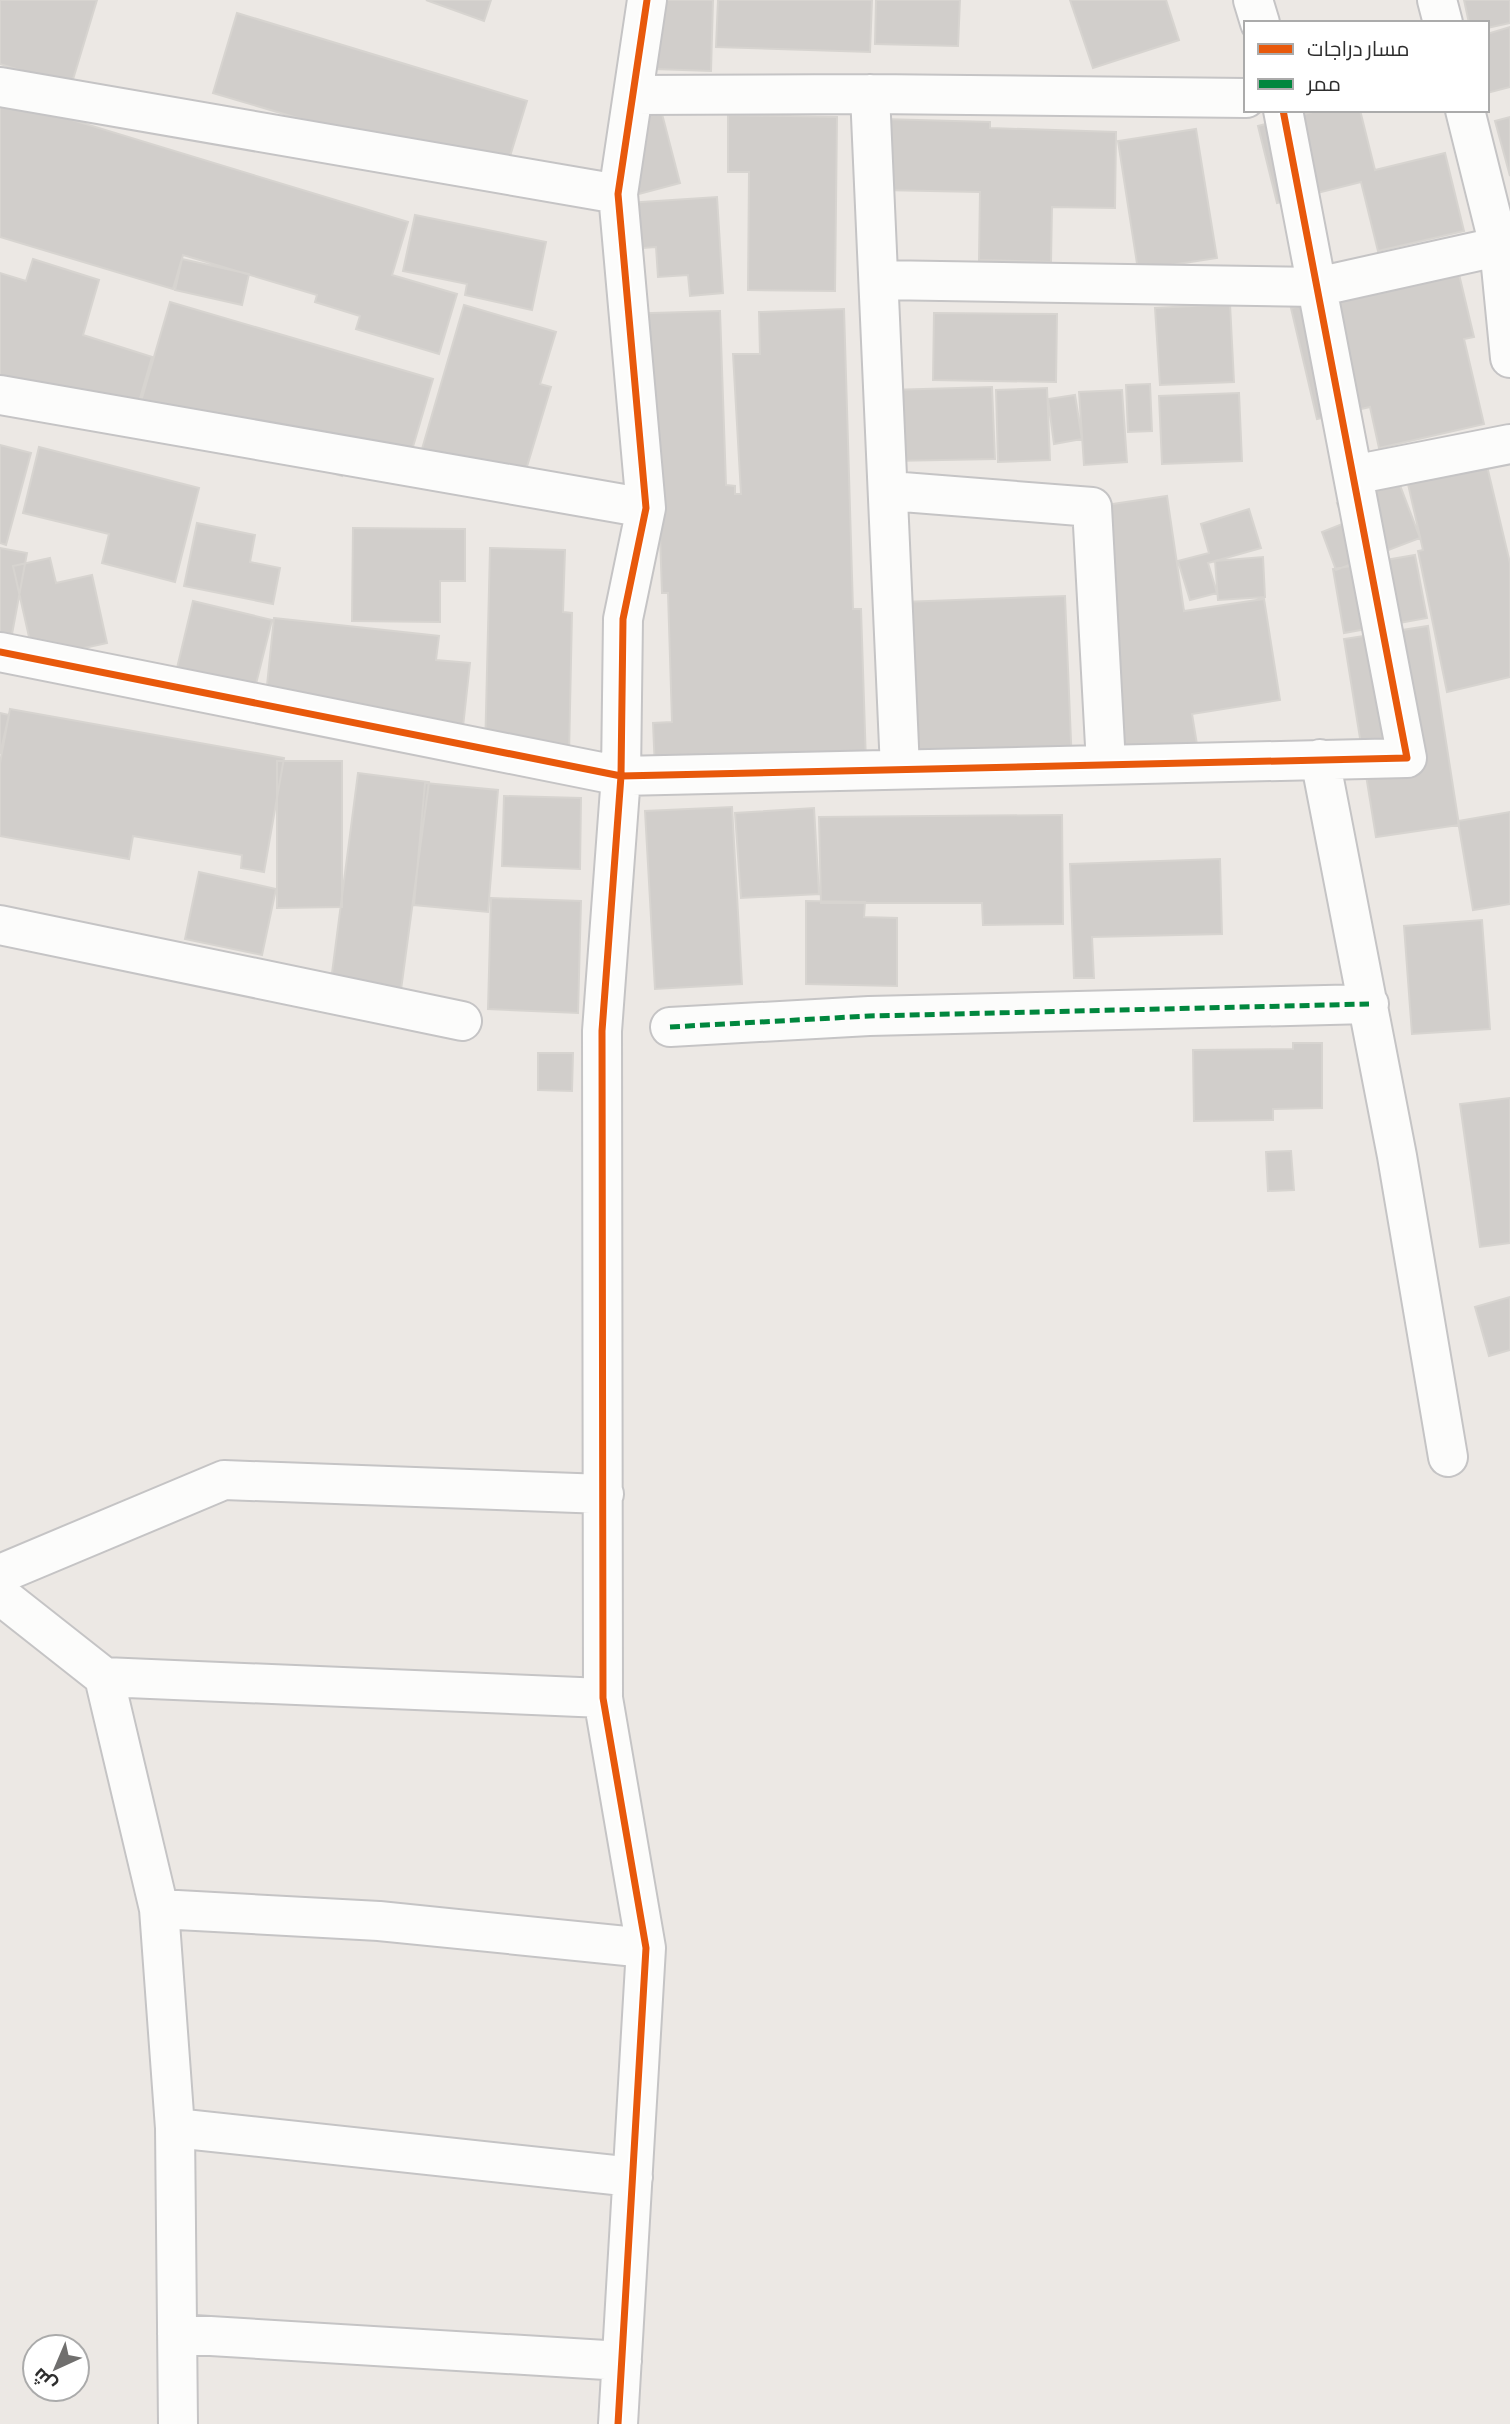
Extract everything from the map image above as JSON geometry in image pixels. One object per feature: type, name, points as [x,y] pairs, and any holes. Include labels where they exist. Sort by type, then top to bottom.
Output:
[{"type":"street","points":[[618,2424],[646,1948],[603,1698],[601,1031],[621,776],[624,619],[646,508],[618,194],[647,0]]},
{"type":"street","points":[[1254,0],[1259,21]]},
{"type":"street","points":[[1437,0],[1442,21]]},
{"type":"street","points":[[0,87],[618,194]]},
{"type":"street","points":[[633,95],[870,94],[1244,98]]},
{"type":"street","points":[[870,94],[890,491],[900,769]]},
{"type":"street","points":[[0,652],[621,776],[1407,758],[1283,112]]},
{"type":"street","points":[[1466,112],[1505,245],[1510,358]]},
{"type":"street","points":[[879,280],[1317,287],[1505,245]]},
{"type":"street","points":[[0,395],[646,508]]},
{"type":"street","points":[[1353,475],[1510,444]]},
{"type":"street","points":[[890,491],[1091,508],[1106,764]]},
{"type":"street","points":[[1320,759],[1369,1004],[1448,1457]]},
{"type":"street","points":[[0,925],[462,1021]]},
{"type":"street","points":[[670,1027],[869,1016],[1369,1004]]},
{"type":"street","points":[[0,1574],[224,1480],[604,1494]]},
{"type":"street","points":[[0,1595],[104,1677],[603,1698]]},
{"type":"street","points":[[104,1677],[159,1909],[175,2128],[178,2424]]},
{"type":"street","points":[[159,1909],[379,1921],[646,1948]]},
{"type":"street","points":[[175,2128],[633,2177]]},
{"type":"street","points":[[177,2334],[622,2361]]},
{"type":"building","points":[[0,0],[97,0],[71,86],[0,64]]},
{"type":"building","points":[[426,0],[491,0],[484,21]]},
{"type":"building","points":[[628,0],[713,0],[711,71],[625,68]]},
{"type":"building","points":[[718,0],[872,0],[870,52],[716,47]]},
{"type":"building","points":[[876,0],[960,0],[958,46],[875,44]]},
{"type":"building","points":[[1070,0],[1166,0],[1179,40],[1093,68]]},
{"type":"building","points":[[1464,0],[1510,0],[1510,23],[1489,28],[1489,21],[1469,21]]},
{"type":"building","points":[[237,13],[527,101],[503,179],[213,93]]},
{"type":"building","points":[[1510,27],[1510,87],[1489,92],[1489,33]]},
{"type":"building","points":[[0,98],[408,222],[392,275],[457,294],[439,354],[356,329],[360,316],[315,302],[317,295],[183,255],[173,289],[0,237]]},
{"type":"building","points":[[661,110],[680,183],[635,195],[615,123]]},
{"type":"building","points":[[1312,112],[1360,112],[1375,170],[1445,153],[1464,231],[1378,251],[1361,182],[1277,203],[1258,126]]},
{"type":"building","points":[[728,115],[837,117],[835,291],[748,290],[749,172],[728,172]]},
{"type":"building","points":[[1510,117],[1510,176],[1495,121]]},
{"type":"building","points":[[882,119],[990,122],[990,128],[1116,132],[1115,208],[1052,207],[1051,262],[979,260],[980,192],[881,190]]},
{"type":"building","points":[[1196,129],[1217,258],[1138,270],[1118,141]]},
{"type":"building","points":[[717,197],[723,293],[690,296],[688,275],[658,277],[656,247],[616,250],[612,204]]},
{"type":"building","points":[[415,215],[546,242],[532,310],[465,295],[467,284],[403,271]]},
{"type":"building","points":[[33,259],[99,280],[83,335],[152,357],[132,426],[0,385],[0,273],[26,281]]},
{"type":"building","points":[[182,259],[249,274],[242,305],[175,290]]},
{"type":"building","points":[[1458,270],[1474,337],[1464,339],[1484,424],[1379,448],[1370,407],[1317,419],[1291,308]]},
{"type":"building","points":[[170,302],[433,379],[407,467],[349,450],[342,476],[137,415]]},
{"type":"building","points":[[1230,304],[1234,382],[1160,385],[1155,308]]},
{"type":"building","points":[[464,305],[556,332],[540,384],[551,387],[516,503],[415,473]]},
{"type":"building","points":[[844,309],[853,609],[861,609],[866,763],[655,769],[653,723],[672,722],[668,593],[662,593],[658,478],[619,314],[720,311],[726,485],[735,486],[735,494],[741,494],[733,354],[760,354],[759,312]]},
{"type":"building","points":[[934,313],[1057,314],[1056,382],[933,380]]},
{"type":"building","points":[[1150,384],[1152,431],[1128,432],[1126,385]]},
{"type":"building","points":[[992,387],[995,459],[890,461],[889,390]]},
{"type":"building","points":[[1047,388],[1050,460],[998,462],[996,390]]},
{"type":"building","points":[[1122,390],[1127,462],[1084,465],[1079,392]]},
{"type":"building","points":[[1239,393],[1242,461],[1162,464],[1159,396]]},
{"type":"building","points":[[1075,395],[1082,439],[1054,444],[1048,399]]},
{"type":"building","points":[[0,445],[31,453],[6,545],[0,543]]},
{"type":"building","points":[[39,447],[199,488],[175,582],[102,563],[109,534],[23,513]]},
{"type":"building","points":[[1487,466],[1510,563],[1510,677],[1447,692],[1418,551],[1423,550],[1408,484]]},
{"type":"building","points":[[1398,480],[1420,538],[1336,570],[1322,532],[1345,523],[1337,503]]},
{"type":"building","points":[[1167,496],[1184,611],[1264,599],[1280,700],[1192,714],[1200,763],[1126,774],[1085,508]]},
{"type":"building","points":[[1249,509],[1261,548],[1208,563],[1217,593],[1190,600],[1178,561],[1209,553],[1201,524]]},
{"type":"building","points":[[197,523],[255,535],[250,562],[280,568],[273,604],[184,586]]},
{"type":"building","points":[[353,528],[465,529],[465,581],[440,581],[440,622],[352,621]]},
{"type":"building","points":[[0,548],[27,553],[10,645],[0,643]]},
{"type":"building","points":[[490,548],[565,550],[563,612],[572,613],[569,756],[485,753]]},
{"type":"building","points":[[1415,555],[1427,618],[1344,633],[1333,569]]},
{"type":"building","points":[[1263,557],[1265,597],[1218,600],[1215,561]]},
{"type":"building","points":[[50,558],[56,583],[92,575],[107,643],[34,659],[13,566]]},
{"type":"building","points":[[1065,596],[1072,766],[912,772],[902,602]]},
{"type":"building","points":[[193,601],[272,620],[250,708],[172,689]]},
{"type":"building","points":[[274,618],[439,636],[436,660],[470,663],[462,736],[264,714]]},
{"type":"building","points":[[1428,626],[1459,825],[1376,837],[1344,639]]},
{"type":"building","points":[[10,709],[284,758],[264,872],[241,868],[242,855],[133,836],[129,859],[0,836],[0,763]]},
{"type":"building","points":[[0,713],[9,715],[0,754]]},
{"type":"building","points":[[277,761],[342,761],[342,907],[277,908]]},
{"type":"building","points":[[358,773],[429,782],[401,990],[331,981]]},
{"type":"building","points":[[425,783],[498,790],[488,912],[414,905]]},
{"type":"building","points":[[504,796],[581,798],[580,869],[502,866]]},
{"type":"building","points":[[732,807],[742,984],[655,989],[645,811]]},
{"type":"building","points":[[814,808],[819,894],[741,898],[735,813]]},
{"type":"building","points":[[1510,812],[1510,904],[1473,910],[1458,821]]},
{"type":"building","points":[[1062,815],[1063,924],[983,925],[982,903],[821,903],[819,817]]},
{"type":"building","points":[[1220,859],[1222,934],[1092,937],[1094,978],[1074,978],[1070,864]]},
{"type":"building","points":[[199,872],[276,889],[262,955],[185,939]]},
{"type":"building","points":[[491,898],[581,901],[578,1013],[488,1009]]},
{"type":"building","points":[[806,901],[865,902],[864,917],[897,918],[897,986],[806,984]]},
{"type":"building","points":[[1482,920],[1490,1029],[1412,1034],[1404,926]]},
{"type":"building","points":[[1293,1043],[1322,1043],[1322,1108],[1273,1109],[1273,1120],[1194,1121],[1193,1050],[1293,1049]]},
{"type":"building","points":[[538,1053],[573,1053],[572,1091],[538,1090]]},
{"type":"building","points":[[1510,1098],[1510,1243],[1480,1247],[1460,1104]]},
{"type":"building","points":[[1291,1151],[1294,1190],[1268,1191],[1266,1152]]},
{"type":"building","points":[[1510,1297],[1510,1350],[1489,1356],[1475,1307]]},
{"type":"marked path","points":[[670,1027],[869,1016],[1369,1004]]},
{"type":"cycle path","points":[[618,2424],[646,1948],[603,1698],[602,1031],[621,776],[623,619],[646,508],[618,194],[647,0]]},
{"type":"cycle path","points":[[0,652],[621,776],[1407,758],[1283,112]]}]
